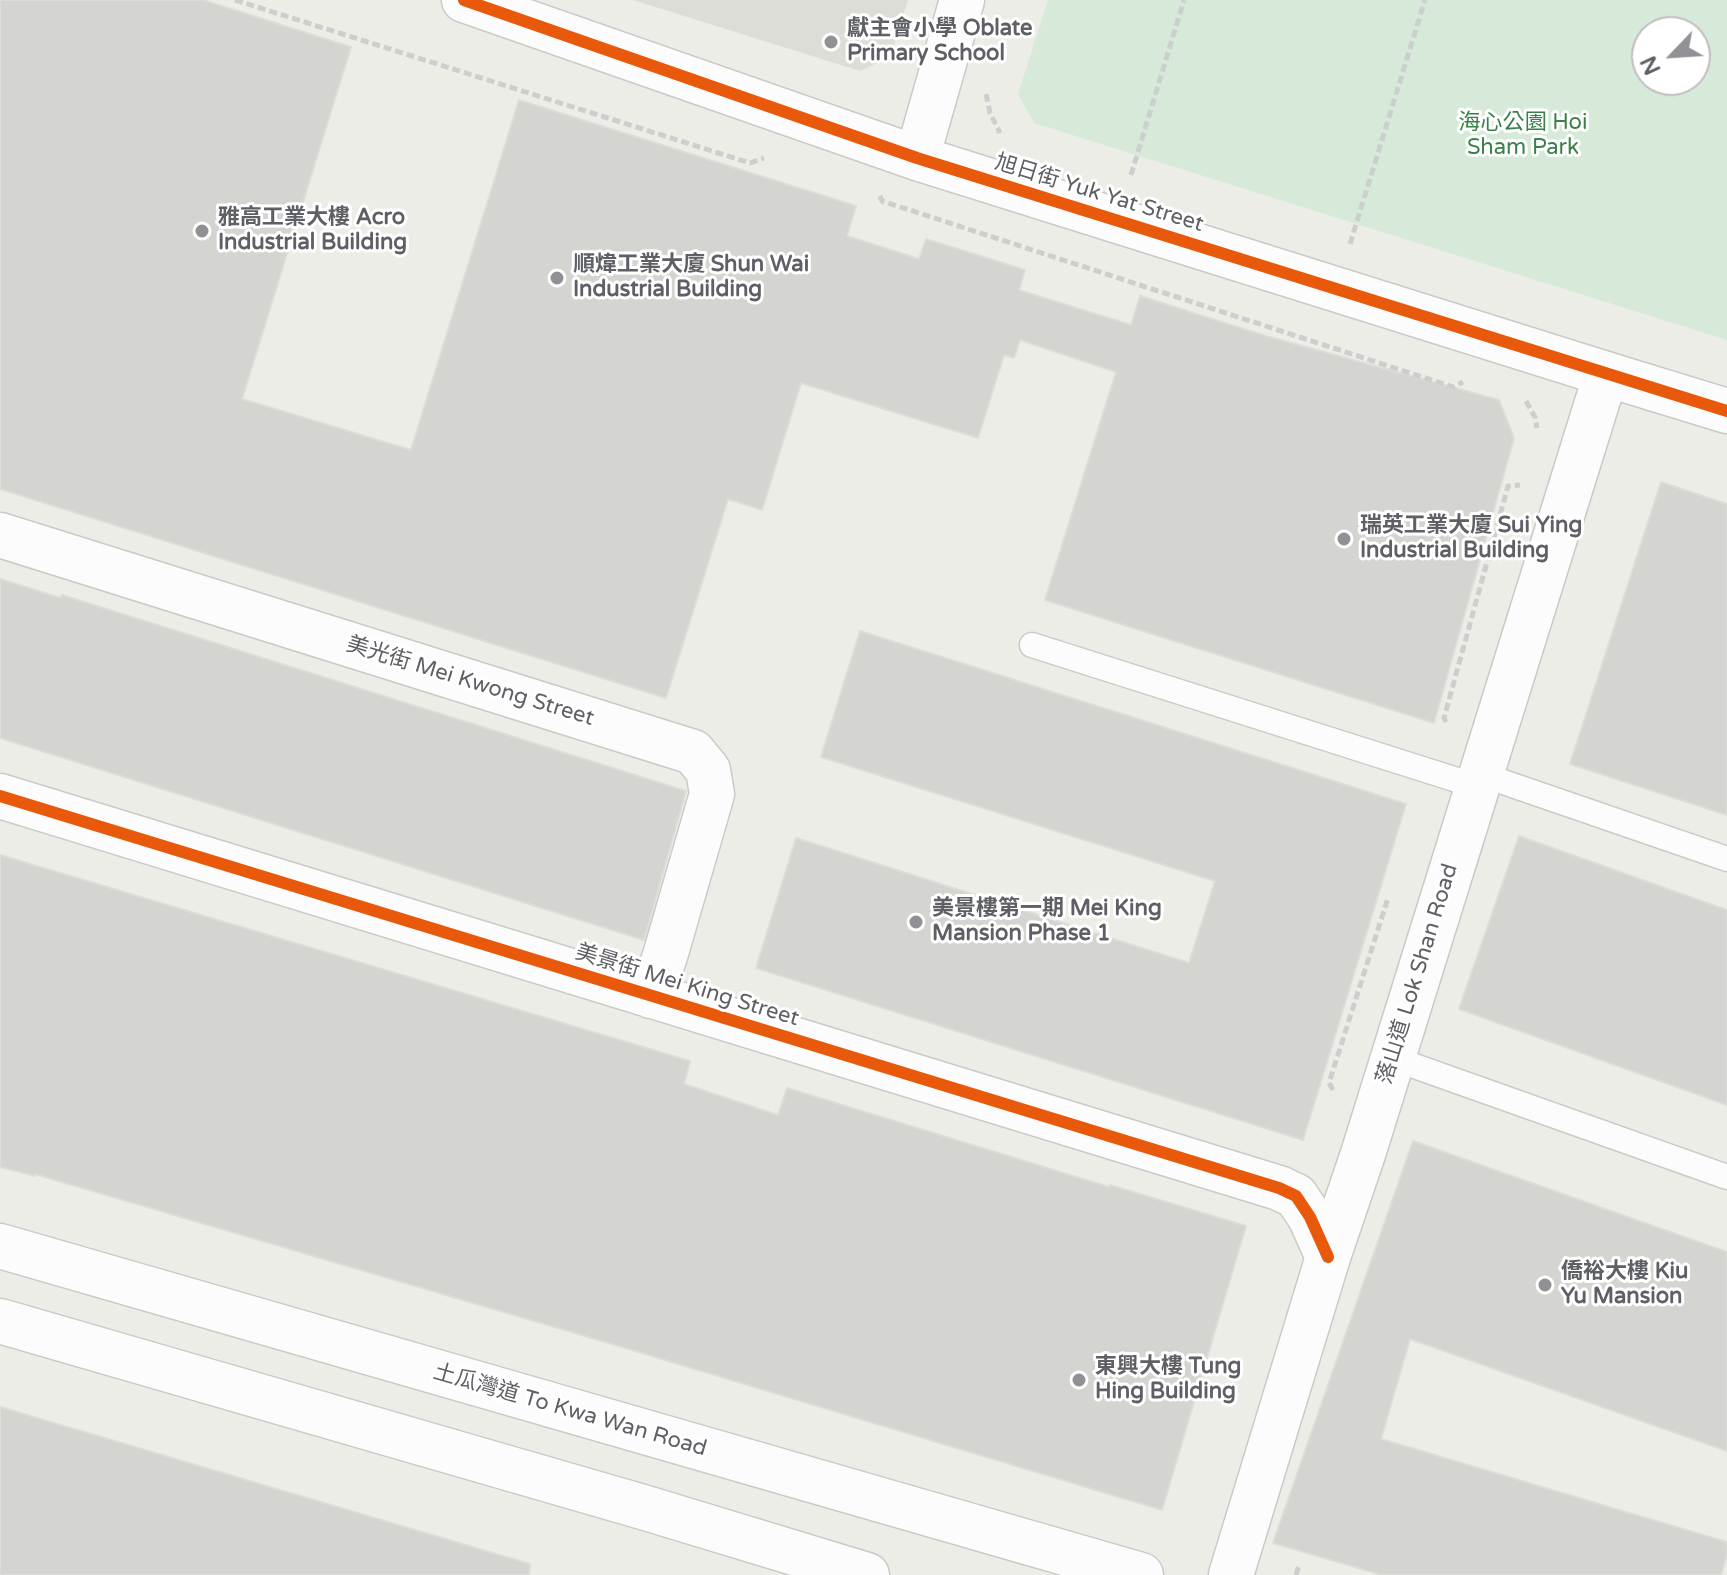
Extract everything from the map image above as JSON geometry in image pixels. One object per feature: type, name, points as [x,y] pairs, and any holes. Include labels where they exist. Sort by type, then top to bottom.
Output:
[{"type":"street","name":"旭日街 Yuk Yat Street","points":[[464,0],[917,158],[1727,411]]},
{"type":"street","points":[[917,158],[962,0]]},
{"type":"street","name":"落山道 Lok Shan Road","points":[[1231,1575],[1392,1058],[1468,779],[1606,374]]},
{"type":"street","name":"美光街 Mei Kwong Street","points":[[0,535],[693,752],[708,770],[712,794],[651,996]]},
{"type":"street","name":"美景街 Mei King Street","points":[[0,796],[1279,1188],[1296,1196],[1310,1217],[1328,1257]]},
{"type":"street","name":"土瓜灣道 To Kwa Wan Road","points":[[0,1246],[1141,1575]]},
{"type":"street","points":[[0,1321],[867,1575]]},
{"type":"lane","points":[[1032,645],[1727,859]]},
{"type":"lane","points":[[1392,1058],[1727,1177]]},
{"type":"path","points":[[235,0],[750,163],[778,152]]},
{"type":"path","points":[[1128,184],[1184,0]]},
{"type":"path","points":[[1346,255],[1425,0]]},
{"type":"path","points":[[986,89],[990,113],[1005,139]]},
{"type":"path","points":[[878,191],[882,201],[1453,387],[1466,380]]},
{"type":"path","points":[[1522,395],[1535,417],[1539,440]]},
{"type":"path","points":[[1468,779],[1458,743],[1444,718],[1508,486],[1529,484]]},
{"type":"path","points":[[1335,1095],[1329,1083],[1392,886]]},
{"type":"path","points":[[1296,1575],[1299,1565]]},
{"type":"shaded area","name":"獻主會小學 Oblate Primary School","points":[[633,0],[908,0],[890,57],[860,71]]},
{"type":"green space","name":"海心公園 Hoi Sham Park","points":[[1048,0],[1727,0],[1727,340],[1034,123],[1018,94]]},
{"type":"building","points":[[0,0],[203,0],[351,47],[242,399],[411,450],[519,100],[856,206],[847,236],[919,259],[926,239],[1025,270],[1019,290],[1131,325],[1140,296],[1266,336],[1499,400],[1514,438],[1434,723],[1045,600],[1116,372],[1020,340],[1014,358],[1004,355],[978,438],[801,383],[762,510],[728,499],[666,698],[0,489]]},
{"type":"building","points":[[1661,482],[1727,504],[1727,815],[1570,764]]},
{"type":"building","points":[[0,579],[61,598],[62,595],[686,791],[644,940],[0,738]]},
{"type":"building","name":"美景樓第一期 Mei King Mansion Phase 1","points":[[860,631],[1406,804],[1303,1140],[756,968],[796,838],[1189,963],[1215,881],[821,757]]},
{"type":"building","points":[[1519,836],[1727,910],[1727,1105],[1459,1009]]},
{"type":"building","points":[[0,855],[690,1061],[684,1084],[778,1115],[787,1088],[1246,1226],[1162,1510],[602,1341],[35,1174],[0,1167]]},
{"type":"building","points":[[1413,1141],[1727,1252],[1727,1451],[1410,1339],[1381,1439],[1727,1542],[1721,1575],[1382,1575],[1273,1543]]},
{"type":"building","points":[[0,1407],[530,1564],[529,1575],[0,1575]]},
{"type":"cycle path","points":[[464,0],[917,158],[1727,411]]},
{"type":"cycle path","points":[[0,796],[1279,1188],[1296,1196],[1310,1217],[1328,1257]]},
{"type":"place","name":"獻主會小學 Oblate Primary School","points":[[831,42]]},
{"type":"place","name":"雅高工業大樓 Acro Industrial Building","points":[[202,231]]},
{"type":"place","name":"順煒工業大廈 Shun Wai Industrial Building","points":[[557,278]]},
{"type":"place","name":"瑞英工業大廈 Sui Ying Industrial Building","points":[[1344,539]]},
{"type":"place","name":"美景樓第一期 Mei King Mansion Phase 1","points":[[916,922]]},
{"type":"place","name":"僑裕大樓 Kiu Yu Mansion","points":[[1545,1285]]},
{"type":"place","name":"東興大樓 Tung Hing Building","points":[[1079,1380]]}]
